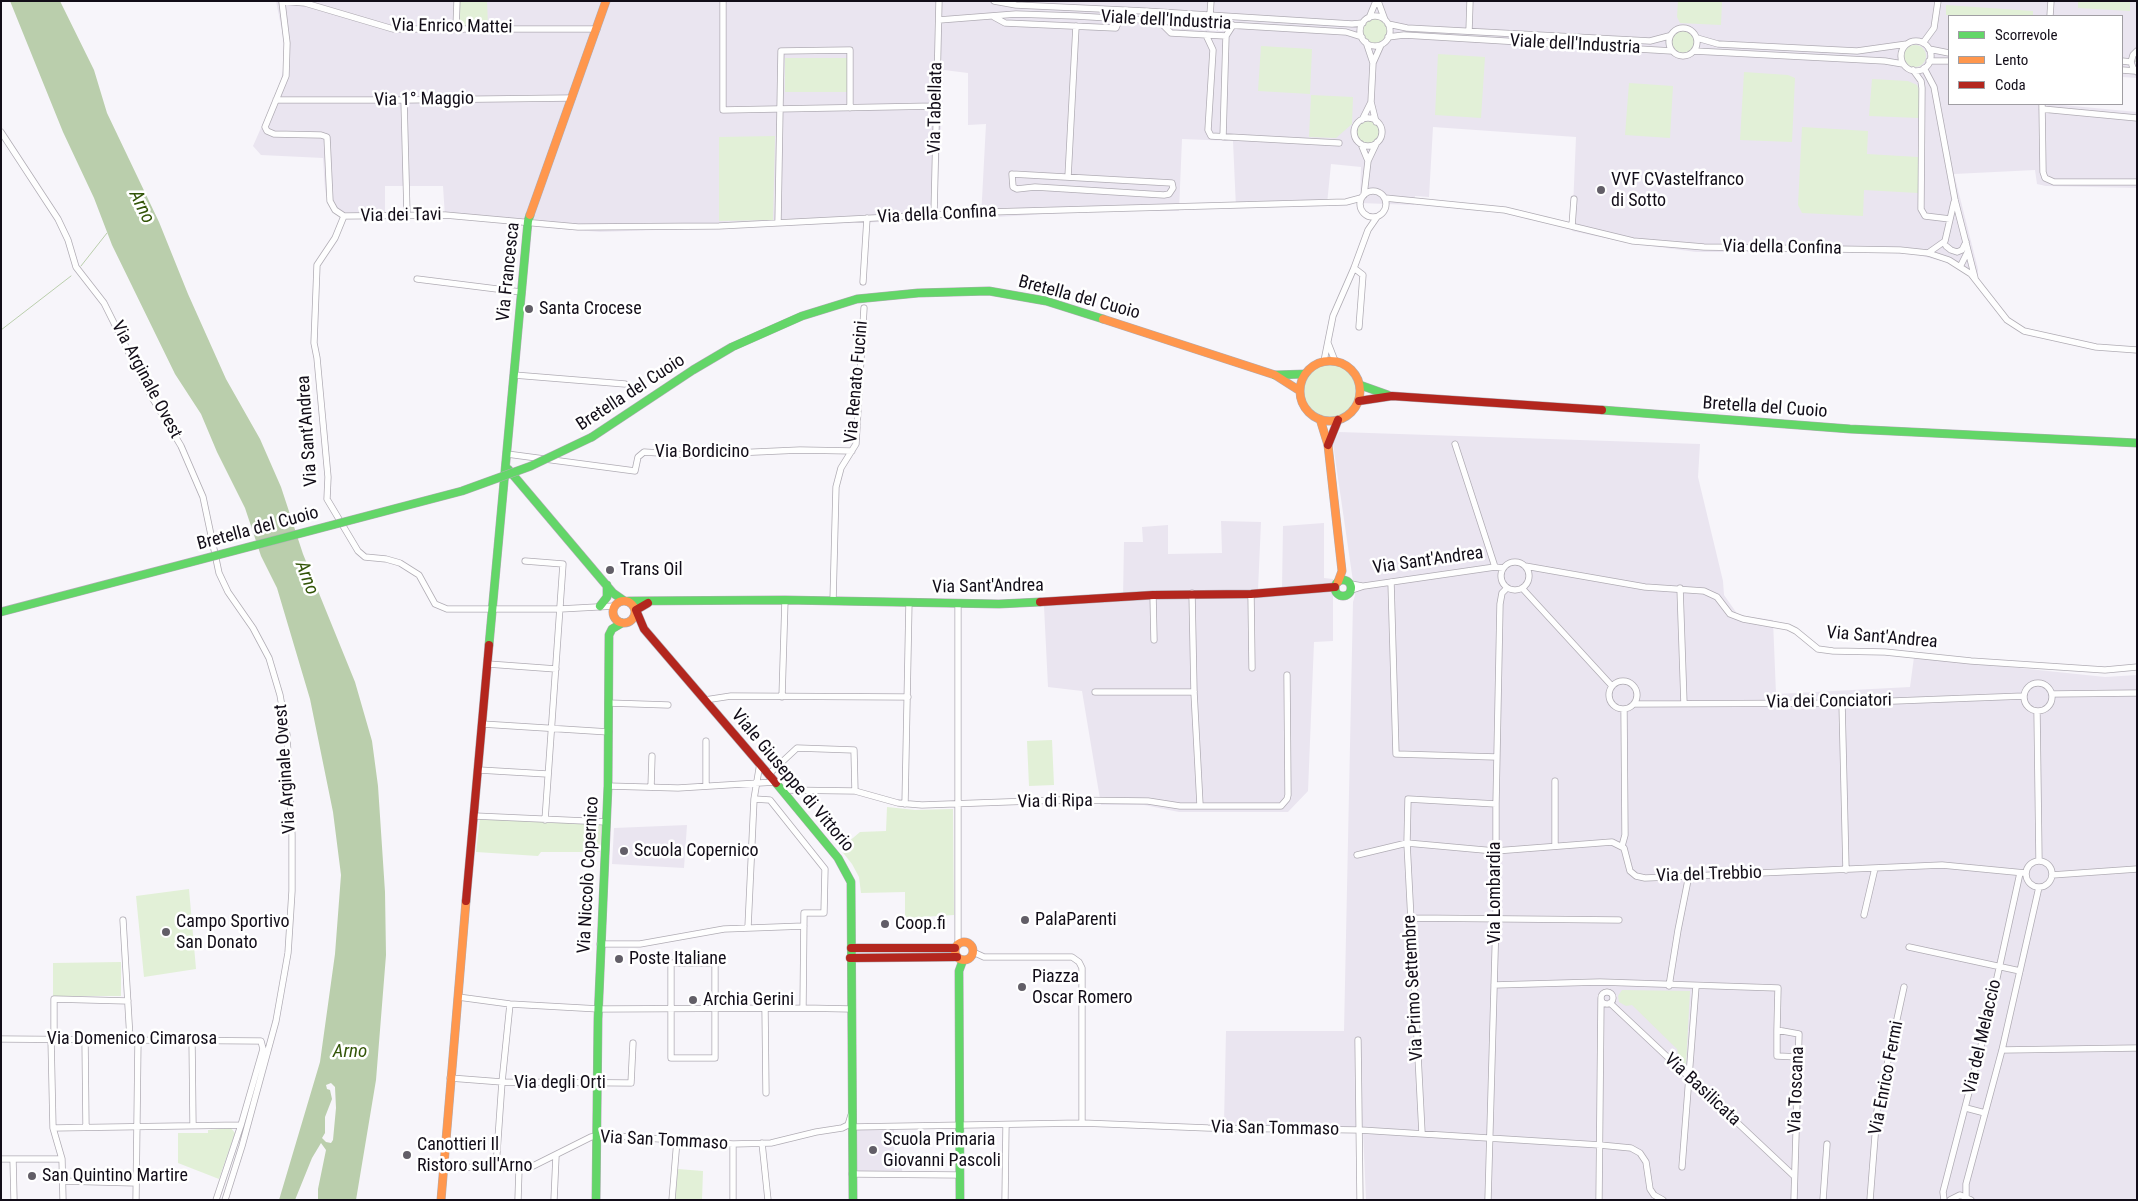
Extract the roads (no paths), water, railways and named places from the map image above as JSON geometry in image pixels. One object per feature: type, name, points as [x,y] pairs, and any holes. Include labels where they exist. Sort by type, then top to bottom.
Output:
[{"type":"main road","name":"Via Francesca","points":[[441,1200],[450,1078],[528,221],[606,1]]},
{"type":"main road","name":"Bretella del Cuoio","points":[[1,612],[462,491],[531,466],[592,437],[732,347],[802,316],[857,300],[918,292],[989,291],[1046,301],[1180,342],[1275,375],[1300,391]]},
{"type":"main road","points":[[1324,361],[1335,361],[1349,367],[1356,375],[1360,385],[1359,401],[1351,413],[1338,420],[1320,420],[1304,406],[1300,391],[1305,374],[1315,364],[1324,361]]},
{"type":"main road","name":"Bretella del Cuoio","points":[[1275,375],[1305,374]]},
{"type":"main road","name":"Bretella del Cuoio","points":[[1360,385],[1392,396]]},
{"type":"main road","name":"Bretella del Cuoio","points":[[1359,401],[1392,396],[1439,398],[1850,429],[2137,442]]},
{"type":"main road","points":[[1320,420],[1328,445],[1342,571],[1350,585],[1346,596],[1340,596],[1336,587],[1342,571]]},
{"type":"main road","points":[[1328,445],[1338,420]]},
{"type":"main road","points":[[507,468],[607,585],[613,593],[616,620],[625,622]]},
{"type":"main road","points":[[1336,587],[1345,580],[1350,585]]},
{"type":"main road","points":[[607,585],[607,597],[615,605]]},
{"type":"main road","name":"Via Sant'Andrea","points":[[615,605],[692,600],[958,604],[1034,603],[1192,593],[1251,594],[1336,587]]},
{"type":"main road","name":"Via Sant'Andrea","points":[[636,610],[650,602]]},
{"type":"main road","name":"Viale Giuseppe di Vittorio","points":[[615,605],[636,610],[644,629],[760,763],[838,858],[848,875],[852,892],[850,948],[852,1200]]},
{"type":"main road","name":"Via Niccolò Copernico","points":[[596,1200],[598,1009],[607,822],[610,633],[613,628],[634,617],[636,610]]},
{"type":"main road","name":"Viale Giuseppe di Vittorio","points":[[625,622],[644,629]]},
{"type":"main road","points":[[958,944],[960,958],[960,1200]]},
{"type":"main road","points":[[850,948],[971,944],[973,952],[971,957],[960,958],[850,958]]},
{"type":"street","points":[[456,28],[457,1]]},
{"type":"street","points":[[723,1],[723,110],[936,106]]},
{"type":"street","name":"Via Tabellata","points":[[934,216],[939,1]]},
{"type":"street","name":"Viale dell'Industria","points":[[994,1],[1016,5],[1352,24],[1363,23]]},
{"type":"street","points":[[1210,15],[1211,1]]},
{"type":"street","points":[[1374,63],[1361,30],[1363,23],[1369,18],[1377,1]]},
{"type":"street","points":[[1360,208],[1367,179],[1368,161],[1381,137],[1381,131],[1376,122],[1371,102],[1374,63],[1381,45],[1388,37],[1390,29],[1377,1]]},
{"type":"street","points":[[1469,31],[1470,1]]},
{"type":"street","points":[[1938,1],[1934,28],[1923,43],[1929,50],[1929,62],[1924,68],[1913,70],[1922,88],[1921,209],[1926,216],[1950,220]]},
{"type":"street","points":[[2050,15],[2051,1]]},
{"type":"street","name":"Via Enrico Mattei","points":[[282,2],[304,3],[393,29],[597,29]]},
{"type":"street","name":"Via dei Tavi","points":[[282,2],[288,57],[286,76],[266,122],[266,130],[274,134],[321,135],[326,137],[330,201],[335,210],[344,216],[407,214],[528,221]]},
{"type":"street","name":"Viale dell'Industria","points":[[939,20],[1016,14],[1162,20],[1346,32],[1373,46],[1381,45]]},
{"type":"street","points":[[992,16],[1005,23],[1116,28],[1120,18]]},
{"type":"street","name":"Viale dell'Industria","points":[[1369,18],[1377,17],[1404,28],[1650,42],[1669,36],[1676,29],[1683,27],[1693,31],[1697,38],[1718,44],[1857,51],[1907,44],[1915,41],[1923,43]]},
{"type":"street","points":[[1162,20],[1163,25],[1171,32],[1226,36]]},
{"type":"street","points":[[1223,137],[1226,36],[1233,25]]},
{"type":"street","points":[[1068,177],[1076,26]]},
{"type":"street","points":[[1206,35],[1212,45],[1213,54],[1208,132],[1211,136],[1339,143]]},
{"type":"street","name":"Viale dell'Industria","points":[[1388,37],[1404,35],[1672,51],[1677,55],[1684,56],[1694,51],[1886,61],[1903,64],[1913,70]]},
{"type":"street","points":[[1669,36],[1668,44],[1672,51]]},
{"type":"street","points":[[1694,51],[1697,45],[1697,38]]},
{"type":"street","points":[[1903,64],[1901,55],[1907,44]]},
{"type":"street","points":[[778,223],[781,51],[850,50],[850,108]]},
{"type":"street","points":[[1929,50],[1948,53]]},
{"type":"street","points":[[2136,72],[2131,62],[2133,55],[2137,52]]},
{"type":"street","points":[[1929,62],[1948,61]]},
{"type":"street","points":[[2123,61],[2131,62]]},
{"type":"street","points":[[1924,68],[1934,87],[1955,200],[1976,280]]},
{"type":"street","points":[[2123,70],[2136,72]]},
{"type":"street","name":"Via 1° Maggio","points":[[276,100],[572,98]]},
{"type":"street","points":[[404,100],[407,214]]},
{"type":"street","points":[[1368,161],[1354,131],[1371,102]]},
{"type":"street","points":[[2137,118],[2042,106],[2044,178],[2054,182],[2137,182]]},
{"type":"street","points":[[1362,120],[1370,119],[1376,122]]},
{"type":"street","name":"Via Arginale Ovest","points":[[1,132],[58,219],[68,240],[76,267],[104,303],[148,390],[181,446],[203,497],[219,572],[228,592],[253,628],[269,658],[280,695],[287,735],[292,835],[292,891],[288,952],[276,1021],[242,1146],[225,1200]]},
{"type":"street","points":[[1361,144],[1369,146],[1377,142]]},
{"type":"street","points":[[1012,174],[1068,177],[1172,183],[1172,188],[1169,194],[1164,195],[1036,187],[1017,189],[1013,187],[1012,181],[1012,174]]},
{"type":"street","points":[[1367,179],[1384,198],[1386,209]]},
{"type":"street","name":"Via della Confina","points":[[528,221],[578,227],[719,226],[990,212],[1346,202],[1363,197],[1368,192],[1376,191]]},
{"type":"street","name":"Via della Confina","points":[[1384,198],[1505,210],[1633,241],[1704,247],[1900,250],[1928,253],[1949,260],[1960,267],[1976,280],[2006,320],[2024,331],[2096,347],[2137,350]]},
{"type":"street","points":[[1572,226],[1574,199]]},
{"type":"street","points":[[1324,361],[1333,316],[1368,230],[1376,217],[1398,200]]},
{"type":"street","points":[[1949,260],[1945,244],[1955,200]]},
{"type":"street","name":"Via della Confina","points":[[1346,202],[1360,208],[1367,216]]},
{"type":"street","name":"Via Sant'Andrea","points":[[344,216],[335,238],[317,265],[314,344],[318,358],[328,477],[328,499],[330,506],[361,555],[400,563],[419,575],[431,597],[440,607],[493,609],[615,605]]},
{"type":"street","points":[[1368,230],[1367,216],[1376,217]]},
{"type":"street","points":[[864,282],[867,218]]},
{"type":"street","points":[[1945,244],[1951,250],[1957,252],[1962,250],[1966,242]]},
{"type":"street","points":[[1928,253],[1945,244]]},
{"type":"street","points":[[1960,267],[1968,250]]},
{"type":"street","points":[[1354,268],[1363,275],[1359,327]]},
{"type":"street","points":[[417,279],[522,292]]},
{"type":"street","name":"Via Renato Fucini","points":[[833,601],[836,487],[840,468],[856,444],[864,308]]},
{"type":"street","points":[[1328,343],[1335,361]]},
{"type":"street","points":[[514,374],[625,384]]},
{"type":"street","name":"Via Sant'Andrea","points":[[1455,444],[1495,567]]},
{"type":"street","name":"Via Bordicino","points":[[507,454],[635,471],[638,457],[644,452],[689,455],[800,450],[852,451]]},
{"type":"street","points":[[525,561],[563,564],[545,820]]},
{"type":"street","name":"Via Sant'Andrea","points":[[1350,585],[1364,586],[1495,567],[1503,568],[1513,562],[1525,566],[1645,587],[1704,591],[1717,597],[1730,614],[1743,619],[1788,627],[1796,631],[1818,649],[1885,652],[1970,661],[2105,670],[2137,667]]},
{"type":"street","points":[[1506,588],[1512,590],[1522,588],[1529,577],[1525,566]]},
{"type":"street","name":"Via Sant'Andrea","points":[[1503,568],[1500,578],[1506,588]]},
{"type":"street","points":[[1391,582],[1396,754],[1496,757]]},
{"type":"street","name":"Via Lombardia","points":[[1488,1200],[1496,918],[1496,757],[1500,604],[1502,594],[1506,588]]},
{"type":"street","points":[[1522,588],[1612,686]]},
{"type":"street","points":[[1680,588],[1684,704]]},
{"type":"street","points":[[1192,593],[1194,692],[1200,805]]},
{"type":"street","points":[[1251,594],[1252,668]]},
{"type":"street","points":[[1153,595],[1154,640]]},
{"type":"street","points":[[782,697],[785,600]]},
{"type":"street","points":[[905,804],[909,602]]},
{"type":"street","points":[[958,604],[958,944]]},
{"type":"street","points":[[488,664],[556,669]]},
{"type":"street","name":"Via di Ripa","points":[[782,790],[855,791],[905,804],[1060,800],[1148,802],[1174,805],[1281,806],[1288,800],[1287,675]]},
{"type":"street","points":[[1624,681],[1633,685],[1637,692],[1634,704],[1620,709],[1612,703],[1610,692],[1612,686],[1624,681]]},
{"type":"street","points":[[2040,683],[2048,686],[2052,694],[2048,707],[2036,711],[2025,704],[2024,696],[2027,687],[2040,683]]},
{"type":"street","points":[[1094,692],[1194,692]]},
{"type":"street","points":[[2052,694],[2137,693]]},
{"type":"street","points":[[706,700],[731,696],[908,698]]},
{"type":"street","name":"Via dei Conciatori","points":[[1634,704],[1842,703],[2024,696]]},
{"type":"street","points":[[608,703],[668,705]]},
{"type":"street","points":[[1842,703],[1846,870]]},
{"type":"street","points":[[1357,856],[1407,843],[1495,851],[1604,842],[1612,842],[1622,846],[1625,835],[1624,709]]},
{"type":"street","points":[[2036,711],[2039,860]]},
{"type":"street","points":[[482,724],[609,732]]},
{"type":"street","points":[[706,740],[706,786]]},
{"type":"street","points":[[769,774],[797,748],[854,750],[855,791]]},
{"type":"street","points":[[651,788],[652,756]]},
{"type":"street","points":[[748,926],[755,783],[760,763]]},
{"type":"street","points":[[478,770],[547,774]]},
{"type":"street","points":[[1555,781],[1555,846]]},
{"type":"street","points":[[608,786],[651,788],[775,782]]},
{"type":"street","points":[[754,799],[770,800],[825,869],[824,913],[804,913],[803,1008]]},
{"type":"street","name":"Via Primo Settembre","points":[[1422,1133],[1410,918],[1407,843],[1408,799],[1496,804]]},
{"type":"street","points":[[475,816],[607,822]]},
{"type":"street","name":"Via del Trebbio","points":[[1622,846],[1625,851],[1628,868],[1636,876],[1645,878],[1942,865],[2023,873]]},
{"type":"street","points":[[2039,860],[2047,863],[2052,875],[2049,883],[2039,887],[2030,884],[2023,873],[2028,865],[2039,860]]},
{"type":"street","points":[[1864,915],[1875,868]]},
{"type":"street","points":[[2052,875],[2137,869]]},
{"type":"street","name":"Via del Melaccio","points":[[1944,1200],[1943,1192],[1966,1108],[2023,873]]},
{"type":"street","points":[[1669,986],[1689,876]]},
{"type":"street","points":[[1950,1200],[1965,1197],[1966,1184],[2002,1050],[2039,887]]},
{"type":"street","points":[[1410,918],[1619,920]]},
{"type":"street","points":[[123,920],[130,1040]]},
{"type":"street","points":[[600,944],[640,944],[724,928],[804,926]]},
{"type":"street","points":[[1909,947],[2020,971]]},
{"type":"street","points":[[973,952],[984,957],[1072,957],[1079,962],[1082,968],[1082,1124]]},
{"type":"street","points":[[671,963],[715,963],[716,1058],[671,1058],[671,1009],[671,963]]},
{"type":"street","points":[[1599,1200],[1600,982]]},
{"type":"street","name":"Via Toscana","points":[[1494,985],[1600,982],[1669,986],[1778,988],[1777,1030],[1799,1034],[1794,1200]]},
{"type":"street","points":[[1610,1003],[1613,983]]},
{"type":"street","points":[[1682,1167],[1696,986]]},
{"type":"street","name":"Via Enrico Fermi","points":[[1870,1200],[1877,1112],[1904,987]]},
{"type":"street","points":[[1601,997],[1606,992],[1612,996]]},
{"type":"street","points":[[458,997],[510,1004],[598,1009],[851,1009]]},
{"type":"street","name":"Via Basilicata","points":[[1601,997],[1604,1004],[1610,1003],[1794,1176]]},
{"type":"street","points":[[62,1200],[62,1159],[53,1128],[52,1039],[54,999],[128,1001]]},
{"type":"street","points":[[496,1168],[510,1004]]},
{"type":"street","points":[[764,1008],[766,1093]]},
{"type":"street","points":[[1777,1030],[1777,1056],[1799,1057]]},
{"type":"street","name":"Via Domenico Cimarosa","points":[[1,1039],[257,1040],[262,1043],[263,1049],[241,1125]]},
{"type":"street","points":[[84,1127],[85,1039]]},
{"type":"street","points":[[192,1039],[193,1125]]},
{"type":"street","points":[[136,1200],[138,1040]]},
{"type":"street","points":[[1358,1040],[1360,1200]]},
{"type":"street","name":"Via degli Orti","points":[[450,1078],[502,1082],[631,1083],[633,1043]]},
{"type":"street","points":[[2002,1050],[2137,1048]]},
{"type":"street","points":[[1966,1108],[1985,1113]]},
{"type":"street","points":[[852,1113],[848,1125],[842,1128],[848,1134],[852,1143]]},
{"type":"street","name":"Via San Tommaso","points":[[852,1128],[1082,1124],[1360,1130],[1600,1145],[1631,1148],[1640,1153],[1646,1162],[1650,1189],[1654,1195],[1663,1200]]},
{"type":"street","points":[[53,1128],[241,1125],[216,1200]]},
{"type":"street","points":[[1005,1200],[1006,1125]]},
{"type":"street","name":"Via San Tommaso","points":[[443,1167],[519,1169],[535,1166],[597,1135],[733,1144],[762,1143],[842,1128]]},
{"type":"street","points":[[672,1200],[677,1140]]},
{"type":"street","points":[[762,1143],[768,1200]]},
{"type":"street","points":[[733,1144],[733,1200]]},
{"type":"street","points":[[1823,1200],[1827,1144]]},
{"type":"street","points":[[554,1200],[556,1156]]},
{"type":"street","points":[[1,1159],[62,1159]]},
{"type":"street","points":[[13,1159],[14,1200]]},
{"type":"street","points":[[518,1200],[519,1169]]},
{"type":"street","points":[[852,1174],[960,1176]]},
{"type":"street","points":[[62,1181],[136,1183]]},
{"type":"water","name":"Arno","points":[[10,1],[60,1],[94,70],[107,113],[159,222],[188,294],[226,379],[260,439],[281,487],[303,554],[355,682],[372,741],[378,786],[385,892],[386,955],[376,1080],[356,1200],[318,1200],[318,1189],[326,1150],[321,1143],[312,1158],[295,1200],[279,1200],[320,1062],[335,954],[341,875],[333,812],[310,699],[277,588],[261,556],[245,508],[217,452],[201,414],[175,374],[112,245],[94,198],[63,132]],"holes":[[[331,1083],[335,1087],[336,1108],[333,1140],[331,1143],[326,1142],[322,1138],[325,1133],[325,1117],[332,1099],[330,1090],[327,1089],[326,1085]]]},
{"type":"waterway","points":[[81,266],[107,233]]},
{"type":"waterway","points":[[1,330],[71,276]]},
{"type":"place","name":"VVF CVastelfranco di Sotto","points":[[1601,190]]},
{"type":"place","name":"Santa Crocese","points":[[529,309]]},
{"type":"place","name":"Trans Oil","points":[[610,570]]},
{"type":"place","name":"Scuola Copernico","points":[[624,851]]},
{"type":"place","name":"PalaParenti","points":[[1025,920]]},
{"type":"place","name":"Coop.fi","points":[[885,924]]},
{"type":"place","name":"Campo Sportivo San Donato","points":[[166,932]]},
{"type":"place","name":"Poste Italiane","points":[[619,959]]},
{"type":"place","name":"Piazza Oscar Romero","points":[[1022,987]]},
{"type":"place","name":"Archia Gerini","points":[[693,1000]]},
{"type":"place","name":"Scuola Primaria Giovanni Pascoli","points":[[873,1150]]},
{"type":"place","name":"Canottieri Il Ristoro sull'Arno","points":[[407,1155]]},
{"type":"place","name":"San Quintino Martire","points":[[32,1176]]}]
